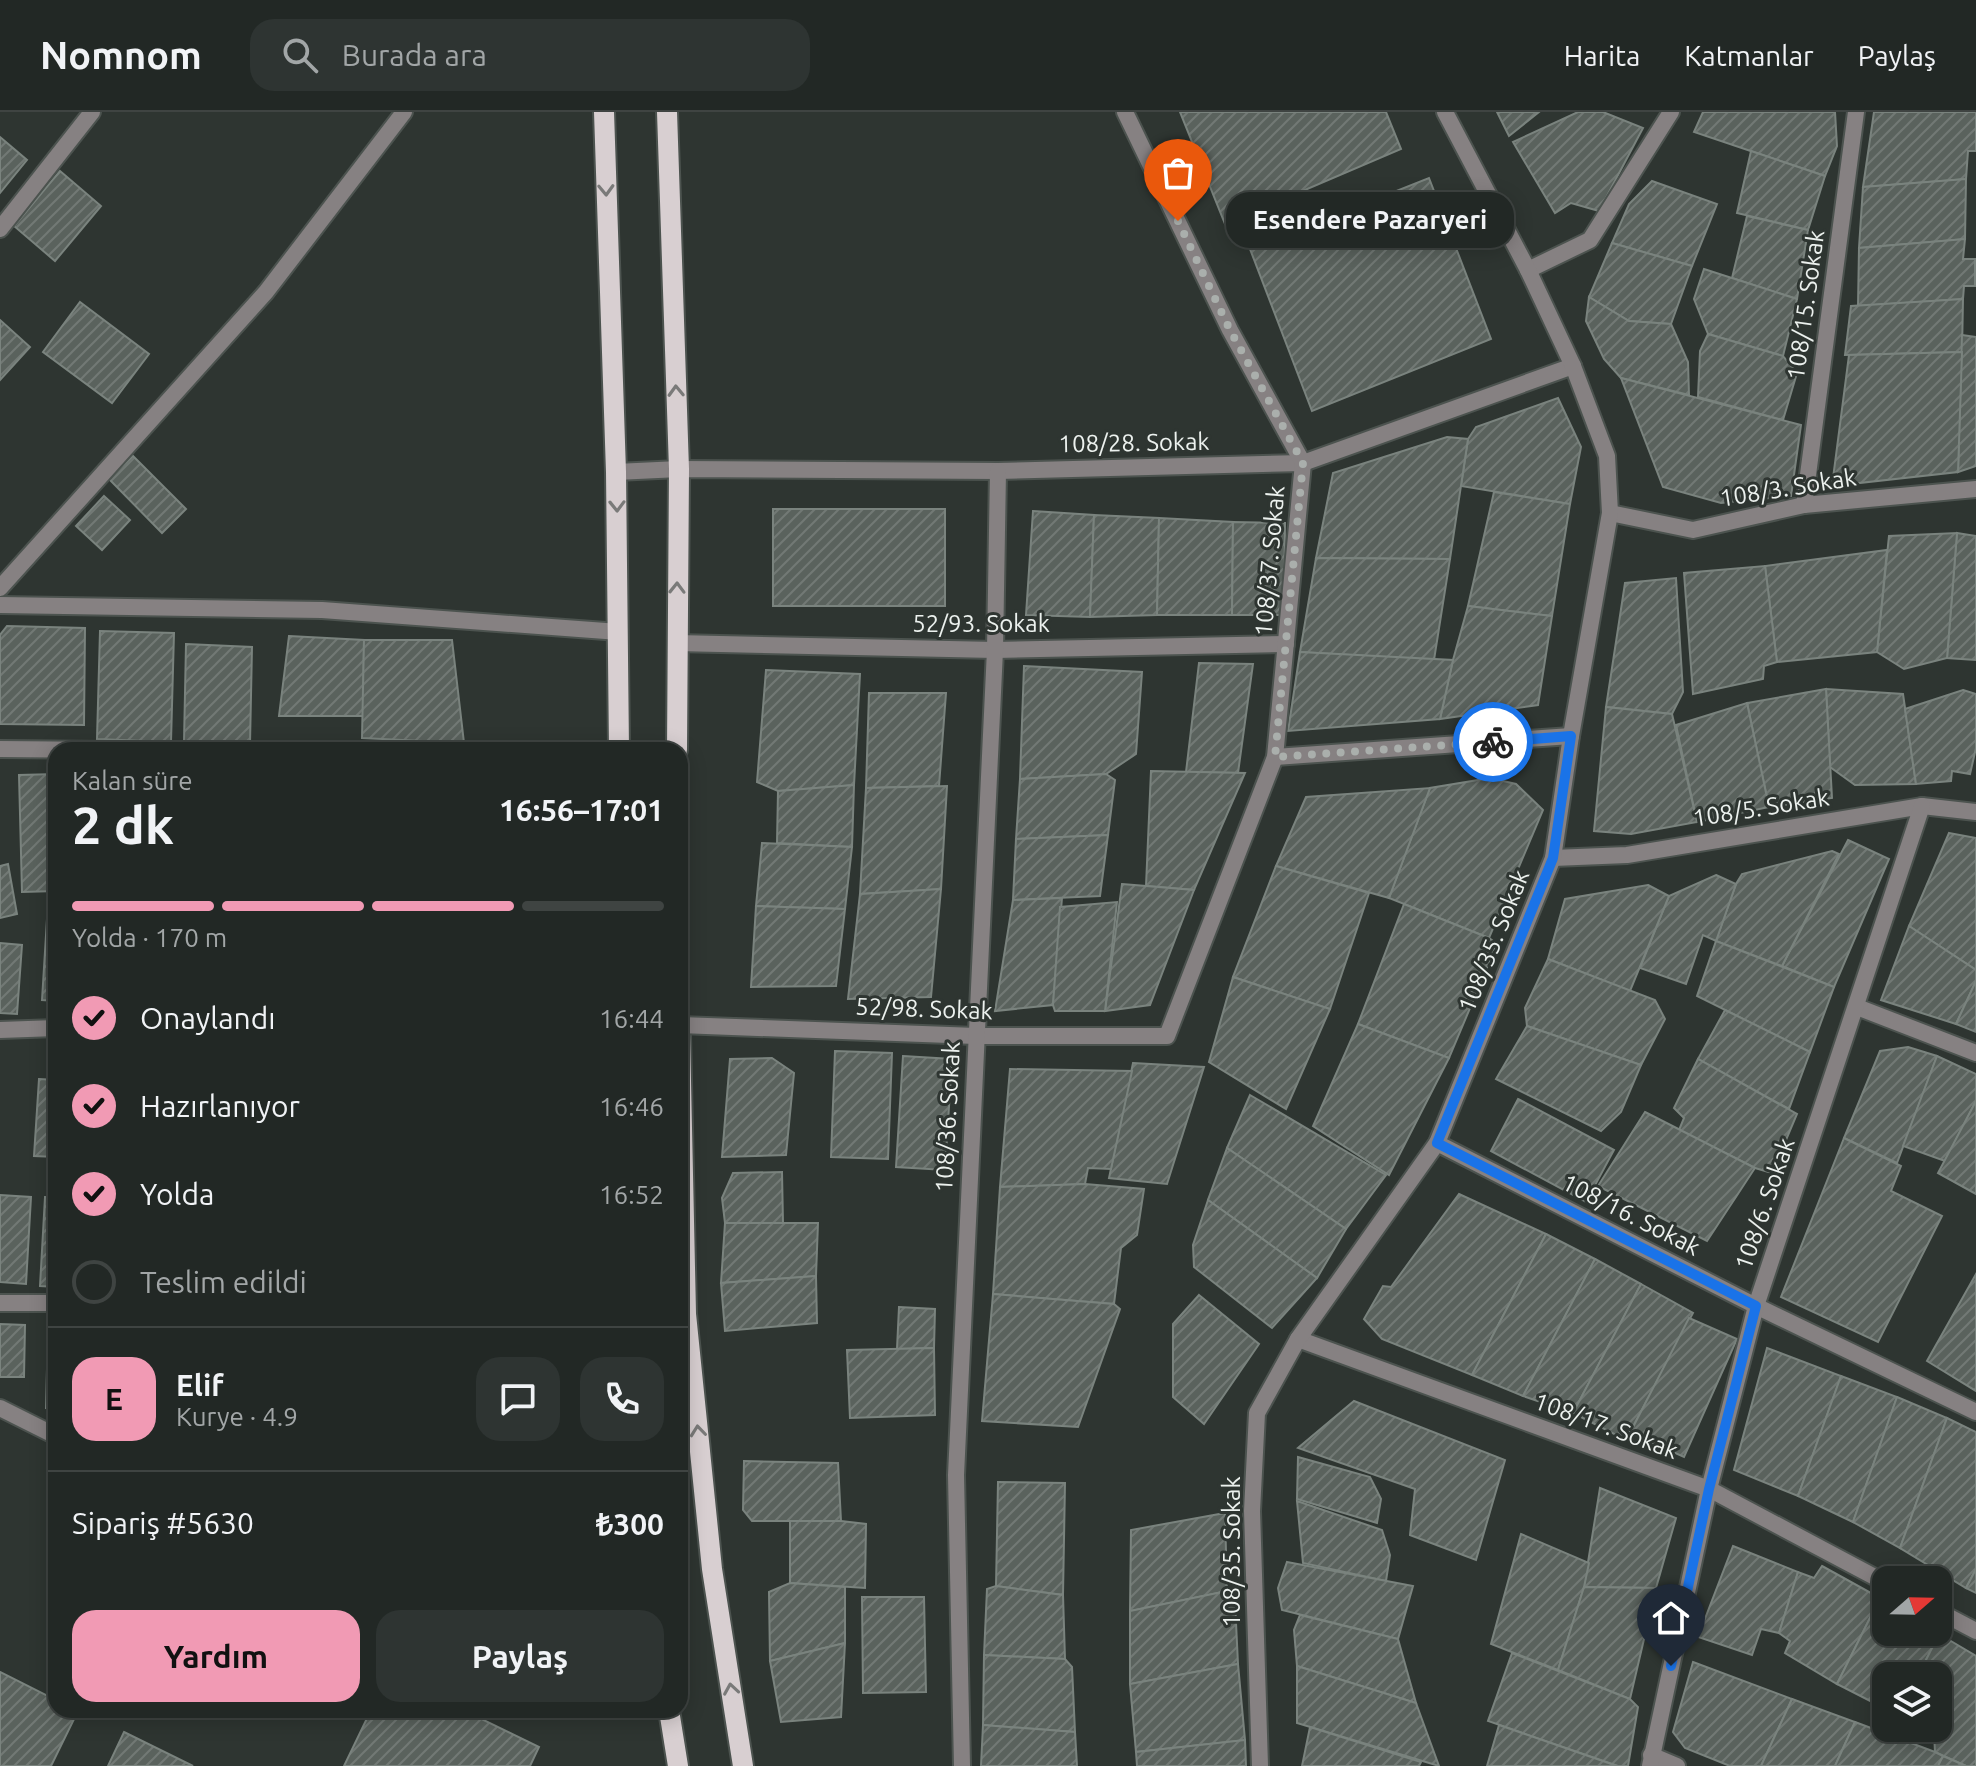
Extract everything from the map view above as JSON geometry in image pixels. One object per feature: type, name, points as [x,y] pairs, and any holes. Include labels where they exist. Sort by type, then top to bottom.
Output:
[{"type":"main road","points":[[604,112],[616,472],[619,742]]},
{"type":"main road","points":[[667,112],[679,469],[677,742]]},
{"type":"main road","points":[[688,1334],[712,1569],[743,1766]]},
{"type":"main road","points":[[670,1718],[678,1766]]},
{"type":"street","points":[[0,229],[92,112]]},
{"type":"street","points":[[0,588],[266,292],[404,112]]},
{"type":"street","name":"108/37. Sokak","points":[[1125,112],[1230,330],[1303,463],[1275,757],[1167,1036]]},
{"type":"street","name":"108/35. Sokak","points":[[1260,1766],[1252,1511],[1257,1413],[1298,1339],[1437,1143],[1553,858],[1610,513],[1607,456],[1573,366],[1528,270],[1445,112]]},
{"type":"street","points":[[1528,270],[1590,240],[1671,112]]},
{"type":"street","name":"108/15. Sokak","points":[[1804,505],[1856,112]]},
{"type":"street","name":"108/28. Sokak","points":[[616,472],[679,469],[998,471],[1303,463],[1573,366]]},
{"type":"street","name":"108/36. Sokak","points":[[962,1766],[956,1475],[995,650],[998,471]]},
{"type":"street","name":"108/3. Sokak","points":[[1610,513],[1693,530],[1804,505],[1976,489]]},
{"type":"street","points":[[0,605],[322,610],[619,632]]},
{"type":"street","name":"52/93. Sokak","points":[[676,643],[995,650],[1286,644]]},
{"type":"street","points":[[1275,757],[1571,736]]},
{"type":"street","points":[[0,749],[48,749]]},
{"type":"street","name":"108/5. Sokak","points":[[1553,858],[1627,855],[1922,806],[1976,812]]},
{"type":"street","name":"108/6. Sokak","points":[[1650,1760],[1709,1489],[1756,1306],[1922,806]]},
{"type":"street","points":[[1857,1007],[1976,1053]]},
{"type":"street","name":"52/98. Sokak","points":[[688,1025],[976,1036],[1167,1036]]},
{"type":"street","points":[[0,1030],[48,1028]]},
{"type":"street","name":"108/16. Sokak","points":[[1437,1143],[1756,1306],[1976,1412]]},
{"type":"street","points":[[0,1303],[48,1303]]},
{"type":"street","name":"108/17. Sokak","points":[[1298,1339],[1709,1489],[1872,1576]]},
{"type":"street","points":[[0,1408],[48,1432]]},
{"type":"street","points":[[1952,1618],[1976,1631]]},
{"type":"street","points":[[1650,1760],[1677,1766]]},
{"type":"building","points":[[1180,112],[1386,112],[1401,149],[1225,224]]},
{"type":"building","points":[[1497,112],[1539,112],[1509,136]]},
{"type":"building","points":[[1578,112],[1603,112],[1643,128],[1599,211],[1571,203],[1555,213],[1513,142]]},
{"type":"building","points":[[1703,112],[1835,112],[1837,146],[1825,176],[1694,132]]},
{"type":"building","points":[[1874,112],[1976,112],[1976,151],[1968,151],[1966,179],[1863,187]]},
{"type":"building","points":[[0,137],[27,160],[0,193]]},
{"type":"building","points":[[1751,151],[1825,176],[1808,230],[1737,213]]},
{"type":"building","points":[[60,171],[101,206],[55,261],[14,226]]},
{"type":"building","points":[[1429,178],[1491,339],[1312,411],[1250,249]]},
{"type":"building","points":[[1966,179],[1965,239],[1859,248],[1863,187]]},
{"type":"building","points":[[1652,181],[1717,204],[1692,266],[1612,243],[1629,204]]},
{"type":"building","points":[[1747,216],[1808,230],[1797,299],[1732,278]]},
{"type":"building","points":[[1965,239],[1963,259],[1975,259],[1975,286],[1964,286],[1963,299],[1858,306],[1859,248]]},
{"type":"building","points":[[1612,243],[1692,266],[1671,324],[1629,321],[1589,297]]},
{"type":"building","points":[[1704,269],[1797,299],[1783,356],[1708,334],[1694,299]]},
{"type":"building","points":[[1589,297],[1629,321],[1671,324],[1688,362],[1689,395],[1621,378],[1604,359],[1586,321]]},
{"type":"building","points":[[1963,299],[1962,352],[1845,355],[1851,306]]},
{"type":"building","points":[[80,302],[149,354],[112,403],[43,352]]},
{"type":"building","points":[[0,320],[30,347],[0,380]]},
{"type":"building","points":[[1708,334],[1783,356],[1797,373],[1783,420],[1698,397],[1700,351]]},
{"type":"building","points":[[1962,335],[1976,337],[1976,466],[1958,472]]},
{"type":"building","points":[[1962,352],[1958,472],[1832,486],[1849,355]]},
{"type":"building","points":[[1621,378],[1801,425],[1791,496],[1721,503],[1663,487]]},
{"type":"building","points":[[1558,398],[1581,447],[1570,504],[1461,486],[1468,439],[1476,427]]},
{"type":"building","points":[[1447,437],[1468,439],[1450,559],[1316,558],[1333,473]]},
{"type":"building","points":[[133,456],[186,509],[162,533],[109,479]]},
{"type":"building","points":[[1494,492],[1570,504],[1552,616],[1468,606]]},
{"type":"building","points":[[104,496],[130,520],[102,550],[76,526]]},
{"type":"building","points":[[773,509],[945,509],[945,606],[773,606]]},
{"type":"building","points":[[1033,511],[1094,515],[1090,617],[1026,615]]},
{"type":"building","points":[[1094,515],[1159,518],[1157,615],[1090,617]]},
{"type":"building","points":[[1159,518],[1233,522],[1232,615],[1157,615]]},
{"type":"building","points":[[1233,522],[1285,523],[1284,615],[1232,615]]},
{"type":"building","points":[[1957,533],[1976,536],[1976,660],[1947,658]]},
{"type":"building","points":[[1957,533],[1947,658],[1904,669],[1877,652],[1889,536]]},
{"type":"building","points":[[1887,550],[1877,652],[1777,662],[1765,566]]},
{"type":"building","points":[[1316,558],[1450,559],[1434,660],[1300,652]]},
{"type":"building","points":[[1765,566],[1777,662],[1764,666],[1763,679],[1693,694],[1684,573]]},
{"type":"building","points":[[1676,578],[1683,692],[1672,714],[1606,707],[1625,583]]},
{"type":"building","points":[[1468,606],[1552,616],[1538,705],[1440,719]]},
{"type":"building","points":[[7,626],[85,628],[84,725],[0,724],[0,635]]},
{"type":"building","points":[[100,631],[174,633],[171,742],[97,739]]},
{"type":"building","points":[[289,636],[364,640],[363,716],[279,716]]},
{"type":"building","points":[[364,640],[452,640],[464,742],[362,738]]},
{"type":"building","points":[[186,644],[252,647],[250,742],[184,742]]},
{"type":"building","points":[[1300,652],[1453,660],[1440,719],[1288,731]]},
{"type":"building","points":[[1199,663],[1253,664],[1238,773],[1186,772]]},
{"type":"building","points":[[1024,666],[1142,672],[1136,754],[1106,774],[1020,779]]},
{"type":"building","points":[[766,670],[860,674],[854,785],[778,791],[757,782]]},
{"type":"building","points":[[1826,689],[1903,694],[1916,784],[1855,785],[1830,767]]},
{"type":"building","points":[[1826,689],[1832,798],[1769,807],[1747,703]]},
{"type":"building","points":[[1963,690],[1976,694],[1976,748],[1970,774],[1952,771],[1951,781],[1916,784],[1905,709]]},
{"type":"building","points":[[869,693],[946,693],[939,786],[866,788]]},
{"type":"building","points":[[1747,703],[1769,807],[1697,822],[1676,725]]},
{"type":"building","points":[[1606,707],[1672,714],[1697,822],[1631,834],[1594,831]]},
{"type":"building","points":[[1151,771],[1245,773],[1194,890],[1146,886]]},
{"type":"building","points":[[48,774],[48,891],[22,892],[19,775]]},
{"type":"building","points":[[1106,774],[1115,780],[1108,835],[1016,839],[1020,779]]},
{"type":"building","points":[[1490,778],[1516,784],[1543,810],[1489,938],[1389,898],[1430,788]]},
{"type":"building","points":[[854,785],[852,847],[777,843],[778,791]]},
{"type":"building","points":[[947,786],[941,889],[860,894],[866,788]]},
{"type":"building","points":[[1430,788],[1389,898],[1276,866],[1306,797]]},
{"type":"building","points":[[1949,833],[1976,838],[1976,970],[1909,926]]},
{"type":"building","points":[[1108,835],[1100,896],[1013,900],[1016,839]]},
{"type":"building","points":[[1848,840],[1889,859],[1834,987],[1782,966]]},
{"type":"building","points":[[762,843],[852,847],[845,909],[756,906]]},
{"type":"building","points":[[1832,851],[1839,854],[1782,966],[1716,941],[1742,874]]},
{"type":"building","points":[[8,864],[17,914],[0,918],[0,866]]},
{"type":"building","points":[[1276,866],[1369,893],[1330,1009],[1233,977]]},
{"type":"building","points":[[1716,875],[1736,884],[1716,941],[1703,935],[1686,984],[1640,968],[1669,896]]},
{"type":"building","points":[[1122,884],[1194,890],[1150,1005],[1105,1011]]},
{"type":"building","points":[[1648,885],[1669,896],[1630,991],[1548,959],[1565,899]]},
{"type":"building","points":[[941,889],[931,997],[848,999],[860,894]]},
{"type":"building","points":[[1062,898],[1053,1005],[995,1011],[1013,900]]},
{"type":"building","points":[[1117,902],[1105,1011],[1055,1011],[1060,907]]},
{"type":"building","points":[[1404,904],[1497,944],[1449,1058],[1358,1024]]},
{"type":"building","points":[[756,906],[845,909],[836,986],[751,987]]},
{"type":"building","points":[[47,919],[48,919],[48,1000],[42,1000]]},
{"type":"building","points":[[1909,926],[1976,970],[1976,981],[1956,1024],[1881,1000]]},
{"type":"building","points":[[1716,941],[1834,987],[1810,1052],[1697,996]]},
{"type":"building","points":[[0,943],[22,945],[17,1014],[0,1013]]},
{"type":"building","points":[[1548,959],[1655,1000],[1665,1019],[1641,1065],[1527,1026],[1525,1008]]},
{"type":"building","points":[[1233,977],[1330,1009],[1286,1109],[1209,1062]]},
{"type":"building","points":[[1976,981],[1976,1032],[1956,1024]]},
{"type":"building","points":[[1725,1010],[1810,1052],[1789,1109],[1698,1059]]},
{"type":"building","points":[[1358,1024],[1449,1058],[1389,1175],[1313,1126]]},
{"type":"building","points":[[1527,1026],[1641,1065],[1621,1112],[1601,1131],[1496,1079]]},
{"type":"building","points":[[1908,1047],[1937,1056],[1897,1163],[1844,1138],[1880,1051]]},
{"type":"building","points":[[835,1051],[892,1053],[888,1159],[831,1157]]},
{"type":"building","points":[[903,1056],[952,1059],[945,1170],[896,1167]]},
{"type":"building","points":[[1937,1056],[1976,1074],[1976,1101],[1945,1161],[1903,1146]]},
{"type":"building","points":[[772,1058],[794,1073],[786,1155],[722,1157],[730,1059]]},
{"type":"building","points":[[1698,1059],[1797,1114],[1772,1173],[1755,1168],[1679,1130],[1684,1118],[1674,1108]]},
{"type":"building","points":[[1133,1063],[1204,1067],[1167,1184],[1109,1178]]},
{"type":"building","points":[[1010,1069],[1132,1071],[1111,1169],[1088,1168],[1085,1184],[1000,1187]]},
{"type":"building","points":[[39,1079],[48,1080],[48,1157],[34,1156]]},
{"type":"building","points":[[1250,1095],[1386,1175],[1346,1229],[1227,1148]]},
{"type":"building","points":[[1518,1099],[1614,1150],[1586,1202],[1491,1151]]},
{"type":"building","points":[[1976,1101],[1976,1194],[1938,1173]]},
{"type":"building","points":[[1645,1112],[1755,1168],[1707,1241],[1598,1186]]},
{"type":"building","points":[[1844,1138],[1901,1166],[1891,1191],[1942,1216],[1878,1342],[1781,1297]]},
{"type":"building","points":[[1227,1148],[1346,1229],[1317,1278],[1208,1200]]},
{"type":"building","points":[[782,1172],[783,1223],[725,1223],[722,1198],[733,1173]]},
{"type":"building","points":[[1085,1184],[1144,1189],[1137,1235],[1121,1248],[1114,1304],[993,1294],[1000,1187]]},
{"type":"building","points":[[1459,1194],[1546,1234],[1472,1375],[1382,1339],[1364,1319],[1383,1286],[1391,1287]]},
{"type":"building","points":[[0,1195],[31,1197],[26,1284],[0,1282]]},
{"type":"building","points":[[45,1197],[48,1197],[48,1286],[40,1286]]},
{"type":"building","points":[[1208,1200],[1317,1278],[1272,1328],[1194,1267],[1193,1245]]},
{"type":"building","points":[[725,1223],[818,1223],[816,1276],[721,1283]]},
{"type":"building","points":[[1546,1234],[1595,1259],[1523,1396],[1472,1375]]},
{"type":"building","points":[[1595,1259],[1641,1284],[1573,1413],[1523,1396]]},
{"type":"building","points":[[1976,1274],[1976,1391],[1927,1361]]},
{"type":"building","points":[[816,1276],[817,1323],[725,1331],[721,1283]]},
{"type":"building","points":[[1641,1284],[1693,1313],[1626,1440],[1573,1413]]},
{"type":"building","points":[[993,1294],[1114,1304],[1120,1309],[1078,1427],[982,1421]]},
{"type":"building","points":[[1199,1295],[1259,1344],[1204,1424],[1173,1397],[1173,1324]]},
{"type":"building","points":[[899,1307],[935,1309],[934,1348],[897,1349]]},
{"type":"building","points":[[1689,1318],[1737,1339],[1684,1457],[1630,1433]]},
{"type":"building","points":[[0,1324],[25,1325],[24,1377],[0,1377]]},
{"type":"building","points":[[48,1329],[48,1408],[46,1408]]},
{"type":"building","points":[[934,1348],[935,1415],[850,1418],[847,1350]]},
{"type":"building","points":[[1767,1348],[1841,1376],[1798,1496],[1734,1470]]},
{"type":"building","points":[[1841,1376],[1897,1397],[1853,1522],[1798,1496]]},
{"type":"building","points":[[1897,1397],[1947,1418],[1900,1548],[1853,1522]]},
{"type":"building","points":[[1354,1401],[1505,1460],[1476,1560],[1410,1535],[1415,1489],[1298,1448]]},
{"type":"building","points":[[1947,1418],[1976,1432],[1976,1569],[1966,1588],[1952,1580],[1952,1566],[1930,1566],[1900,1548]]},
{"type":"building","points":[[1298,1457],[1370,1477],[1381,1499],[1377,1523],[1297,1499]]},
{"type":"building","points":[[744,1461],[838,1463],[841,1521],[752,1521],[743,1510]]},
{"type":"building","points":[[998,1482],[1065,1483],[1063,1595],[996,1586]]},
{"type":"building","points":[[1600,1488],[1676,1518],[1656,1588],[1584,1587]]},
{"type":"building","points":[[1297,1501],[1382,1530],[1390,1555],[1386,1581],[1303,1563]]},
{"type":"building","points":[[1225,1513],[1227,1591],[1130,1611],[1131,1530]]},
{"type":"building","points":[[790,1521],[866,1524],[865,1588],[790,1583]]},
{"type":"building","points":[[1521,1534],[1589,1563],[1558,1670],[1491,1644]]},
{"type":"building","points":[[1733,1546],[1798,1572],[1779,1633],[1761,1629],[1752,1655],[1698,1637]]},
{"type":"building","points":[[1287,1562],[1413,1586],[1398,1639],[1282,1610],[1278,1588]]},
{"type":"building","points":[[1822,1566],[1872,1594],[1872,1614],[1837,1684],[1785,1653],[1790,1641],[1779,1633],[1798,1572],[1814,1578]]},
{"type":"building","points":[[1976,1569],[1976,1593],[1966,1588]]},
{"type":"building","points":[[790,1583],[845,1587],[845,1643],[770,1661],[769,1592]]},
{"type":"building","points":[[996,1586],[1063,1595],[1065,1659],[984,1655],[987,1589]]},
{"type":"building","points":[[1584,1587],[1656,1588],[1630,1699],[1558,1670]]},
{"type":"building","points":[[1227,1591],[1235,1602],[1238,1664],[1130,1684],[1130,1611]]},
{"type":"building","points":[[862,1597],[924,1597],[926,1692],[863,1693]]},
{"type":"building","points":[[1872,1614],[1872,1646],[1933,1646],[1925,1662],[1872,1662],[1872,1702],[1837,1684]]},
{"type":"building","points":[[1300,1615],[1398,1639],[1416,1703],[1297,1666],[1294,1630]]},
{"type":"building","points":[[1952,1642],[1976,1656],[1976,1766],[1966,1766],[1935,1752],[1934,1742],[1952,1742],[1952,1662],[1925,1662],[1933,1646],[1952,1646]]},
{"type":"building","points":[[845,1643],[841,1717],[781,1722],[770,1661]]},
{"type":"building","points":[[1512,1653],[1630,1699],[1638,1707],[1628,1766],[1618,1766],[1488,1721]]},
{"type":"building","points":[[984,1655],[1065,1659],[1072,1667],[1075,1732],[983,1725]]},
{"type":"building","points":[[1693,1662],[1792,1699],[1761,1766],[1730,1766],[1685,1748],[1673,1732]]},
{"type":"building","points":[[1238,1664],[1245,1740],[1136,1752],[1130,1684]]},
{"type":"building","points":[[1297,1666],[1416,1703],[1439,1766],[1297,1723]]},
{"type":"building","points":[[0,1672],[48,1696],[48,1718],[75,1718],[51,1766],[0,1766]]},
{"type":"building","points":[[1792,1699],[1855,1722],[1835,1766],[1761,1766]]},
{"type":"building","points":[[367,1718],[479,1718],[539,1747],[530,1766],[344,1766]]},
{"type":"building","points":[[1855,1722],[1872,1728],[1872,1742],[1908,1742],[1943,1756],[1938,1766],[1835,1766]]},
{"type":"building","points":[[983,1725],[1075,1732],[1077,1766],[981,1766]]},
{"type":"building","points":[[1499,1725],[1617,1766],[1487,1766]]},
{"type":"building","points":[[1310,1727],[1421,1762],[1419,1766],[1302,1766]]},
{"type":"building","points":[[124,1732],[193,1766],[108,1766]]},
{"type":"building","points":[[1245,1740],[1246,1766],[1137,1766],[1136,1752]]},
{"type":"building","points":[[1943,1756],[1966,1766],[1938,1766]]},
{"type":"way so far","points":[[1178,221],[1230,330],[1303,463],[1275,757],[1493,742]]},
{"type":"place","name":"Esendere Pazaryeri","points":[[1178,221]]},
{"type":"route","points":[[1493,742],[1571,736],[1553,858],[1437,1143],[1756,1306],[1709,1489],[1671,1666]]}]
